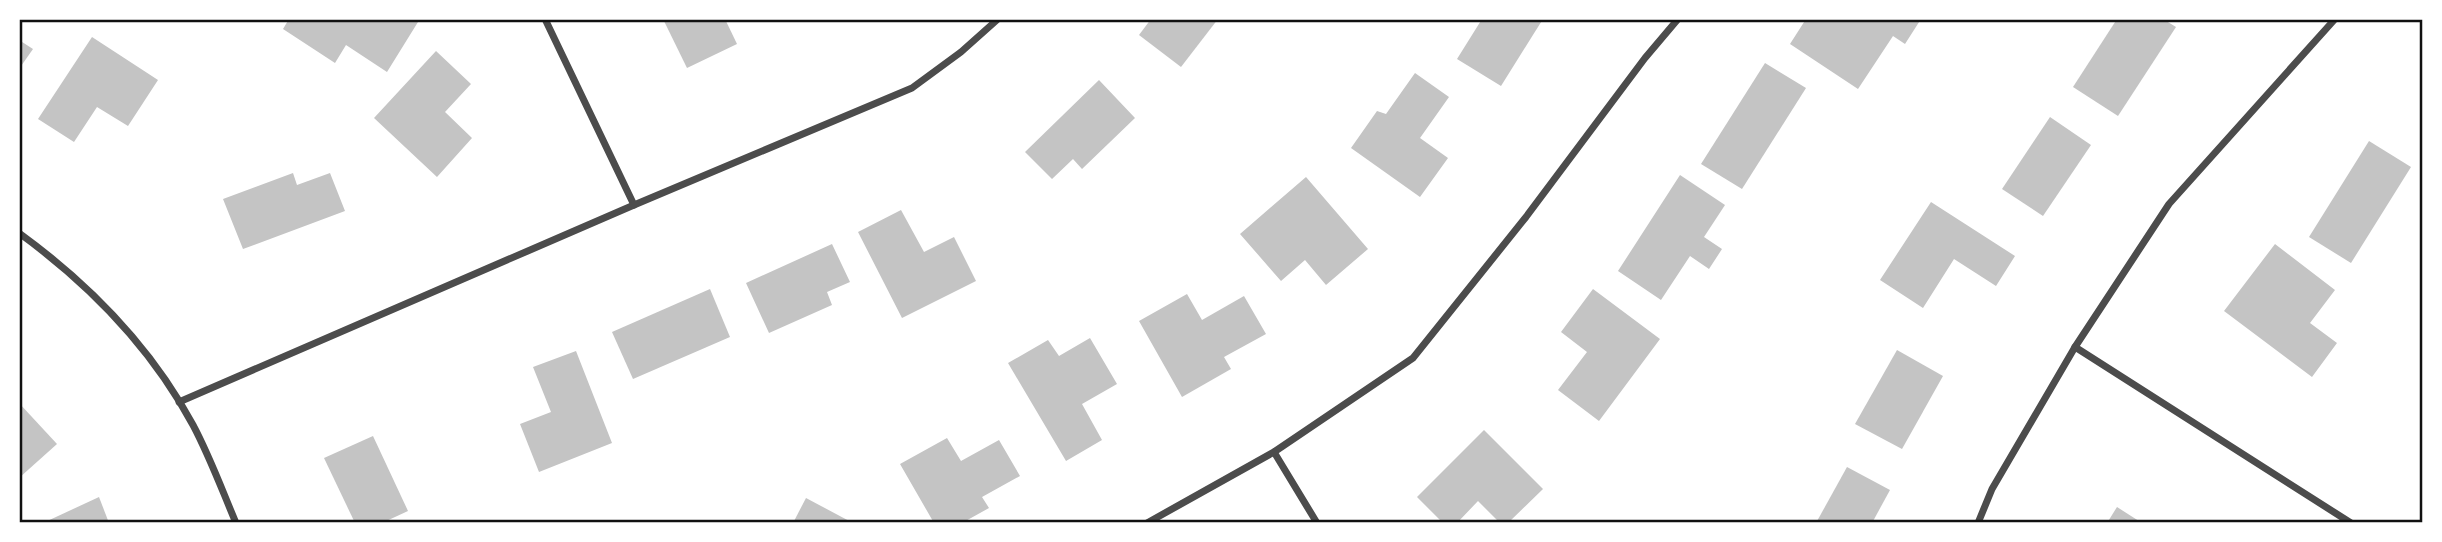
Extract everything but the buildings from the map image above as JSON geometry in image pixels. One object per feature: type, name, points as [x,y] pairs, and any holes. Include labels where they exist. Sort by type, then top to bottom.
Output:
[{"type":"street","points":[[545,19],[634,205]]},
{"type":"street","points":[[179,402],[912,88],[961,52],[998,19]]},
{"type":"street","points":[[1147,523],[1274,452],[1413,358],[1526,217],[1645,58],[1678,19]]},
{"type":"street","points":[[1978,523],[1992,489],[2075,347],[2169,204],[2336,19]]},
{"type":"street","points":[[19,233],[75,277],[120,323],[167,383],[208,456],[236,523]]},
{"type":"street","points":[[2075,347],[2351,523]]},
{"type":"street","points":[[1274,452],[1317,523]]}]
